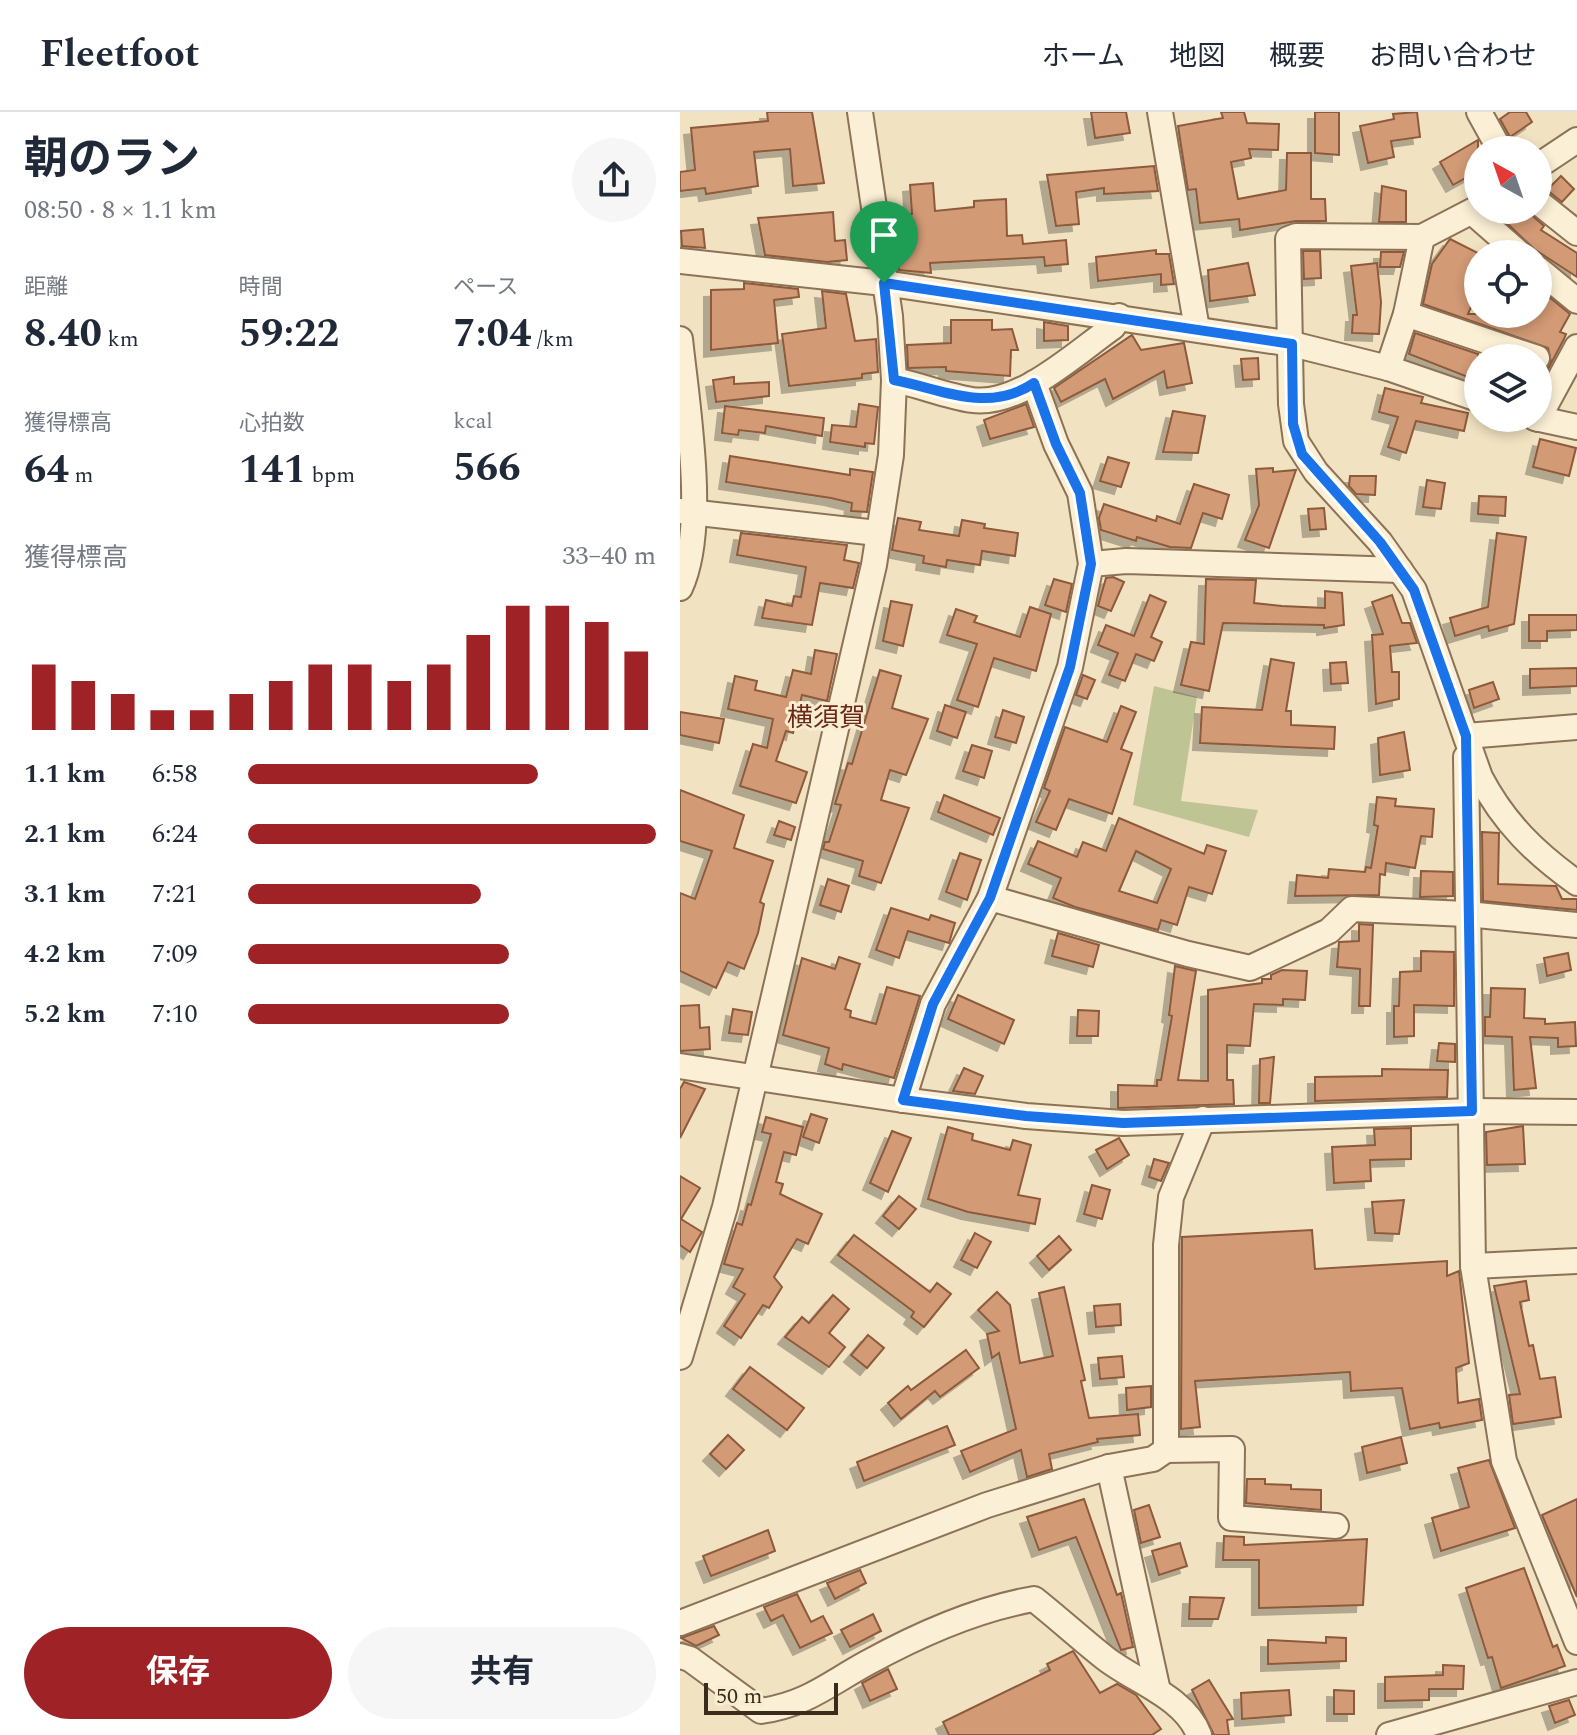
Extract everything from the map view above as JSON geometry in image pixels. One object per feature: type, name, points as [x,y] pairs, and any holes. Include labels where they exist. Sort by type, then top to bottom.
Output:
[{"type":"street","points":[[680,1357],[725,1207],[833,752],[874,565],[891,455],[894,380],[860,112]]},
{"type":"street","points":[[1160,112],[1197,329]]},
{"type":"street","points":[[1479,112],[1492,136]]},
{"type":"street","points":[[1552,157],[1577,140]]},
{"type":"street","points":[[1552,213],[1577,233]]},
{"type":"street","points":[[1464,216],[1422,237],[1296,236],[1288,239],[1293,424],[1302,454],[1414,590],[1480,777],[1510,827],[1540,857],[1577,883]]},
{"type":"street","points":[[1489,224],[1506,240]]},
{"type":"street","points":[[1388,368],[1406,314],[1422,237]]},
{"type":"street","points":[[680,261],[884,283],[1292,344],[1388,368],[1464,394]]},
{"type":"street","points":[[1552,280],[1577,301]]},
{"type":"street","points":[[1406,314],[1496,344]]},
{"type":"street","points":[[894,380],[973,400],[1005,396],[1034,383],[1113,327],[1119,316]]},
{"type":"street","points":[[680,339],[692,452],[686,511],[688,561],[680,588]]},
{"type":"street","points":[[1552,392],[1572,358]]},
{"type":"street","points":[[903,1100],[933,1004],[990,898],[1070,667],[1091,564],[1080,493],[1056,444],[1034,383]]},
{"type":"street","points":[[1552,421],[1577,427]]},
{"type":"street","points":[[686,511],[877,533]]},
{"type":"street","points":[[1091,564],[1126,561],[1400,570]]},
{"type":"street","points":[[1466,736],[1577,727]]},
{"type":"street","points":[[1466,736],[1473,1266],[1504,1461],[1577,1642]]},
{"type":"street","points":[[990,898],[1250,968],[1329,931],[1352,909],[1467,914],[1577,925]]},
{"type":"street","points":[[682,1069],[1026,1116],[1123,1123],[1472,1111],[1577,1112]]},
{"type":"street","points":[[1166,1450],[1166,1245],[1171,1197],[1203,1119]]},
{"type":"street","points":[[1473,1266],[1577,1261]]},
{"type":"street","points":[[680,1623],[987,1505],[1109,1467],[1153,1459],[1166,1450],[1232,1449],[1231,1518],[1336,1526]]},
{"type":"street","points":[[1109,1467],[1158,1691]]},
{"type":"street","points":[[680,1656],[761,1711],[793,1706],[867,1663],[918,1638],[994,1606],[1034,1599],[1106,1659],[1158,1691],[1195,1725],[1199,1735]]},
{"type":"street","points":[[1389,1735],[1577,1682]]},
{"type":"green space","points":[[1154,686],[1197,697],[1181,801],[1258,810],[1249,837],[1133,805]]},
{"type":"building","points":[[767,112],[812,112],[824,183],[793,186],[790,149],[754,152],[758,186],[706,194],[705,188],[680,191],[680,172],[695,170],[691,128],[768,121]]},
{"type":"building","points":[[1091,112],[1126,112],[1130,133],[1095,138]]},
{"type":"building","points":[[1221,112],[1244,112],[1247,123],[1279,124],[1278,150],[1249,149],[1251,158],[1231,162],[1238,199],[1286,190],[1287,153],[1311,153],[1311,199],[1325,199],[1326,221],[1296,221],[1240,230],[1239,219],[1200,223],[1196,189],[1188,190],[1178,126],[1223,118]]},
{"type":"building","points":[[1315,112],[1339,112],[1339,155],[1315,153]]},
{"type":"building","points":[[1417,112],[1420,137],[1391,141],[1394,157],[1368,163],[1360,126],[1394,119],[1393,114]]},
{"type":"building","points":[[1510,112],[1526,112],[1532,122],[1509,136],[1500,119]]},
{"type":"building","points":[[1464,148],[1464,179],[1453,185],[1440,162]]},
{"type":"building","points":[[1154,166],[1158,191],[1104,194],[1104,188],[1076,192],[1079,224],[1056,226],[1047,175]]},
{"type":"building","points":[[1561,176],[1574,189],[1562,202],[1552,194],[1552,185]]},
{"type":"building","points":[[933,183],[935,211],[974,207],[974,201],[1006,199],[1007,236],[1022,235],[1023,244],[1066,240],[1068,264],[1045,266],[1044,257],[930,263],[931,273],[899,270],[898,251],[908,250],[904,215],[912,214],[910,185]]},
{"type":"building","points":[[1382,186],[1406,191],[1406,222],[1379,222]]},
{"type":"building","points":[[833,212],[835,241],[845,240],[847,260],[827,262],[765,255],[758,218]]},
{"type":"building","points":[[1508,224],[1542,224],[1544,226],[1541,230],[1577,253],[1577,277],[1552,261],[1552,240],[1525,240]]},
{"type":"building","points":[[703,229],[705,248],[682,246],[681,231]]},
{"type":"building","points":[[1450,239],[1464,246],[1464,318],[1423,304],[1432,264]]},
{"type":"building","points":[[1156,250],[1156,254],[1169,254],[1174,284],[1161,285],[1161,274],[1098,281],[1096,257]]},
{"type":"building","points":[[1303,251],[1320,251],[1321,278],[1304,279]]},
{"type":"building","points":[[1381,252],[1404,252],[1400,267],[1380,267]]},
{"type":"building","points":[[1248,263],[1255,295],[1210,301],[1208,270]]},
{"type":"building","points":[[1377,263],[1381,302],[1379,334],[1352,333],[1353,315],[1357,315],[1351,266]]},
{"type":"building","points":[[744,283],[798,289],[799,297],[774,300],[778,343],[711,350],[711,290],[744,289]]},
{"type":"building","points":[[822,291],[846,294],[855,341],[876,339],[878,372],[862,374],[862,378],[789,386],[782,334],[826,328]]},
{"type":"building","points":[[1552,299],[1570,314],[1560,332],[1566,334],[1552,362],[1552,344],[1537,344],[1491,328],[1552,328]]},
{"type":"building","points":[[951,320],[992,320],[992,330],[1012,329],[1018,350],[1011,350],[1010,376],[946,371],[946,367],[908,368],[907,345],[951,343]]},
{"type":"building","points":[[1044,322],[1068,326],[1068,340],[1044,341]]},
{"type":"building","points":[[1415,333],[1464,349],[1464,376],[1409,354]]},
{"type":"building","points":[[1132,335],[1141,350],[1184,343],[1192,383],[1167,388],[1164,371],[1113,399],[1105,379],[1061,402],[1054,388]]},
{"type":"building","points":[[1258,358],[1259,379],[1243,380],[1241,359]]},
{"type":"building","points":[[734,377],[734,384],[769,382],[769,396],[716,402],[713,380]]},
{"type":"building","points":[[1385,388],[1423,397],[1421,403],[1464,412],[1464,431],[1416,421],[1406,453],[1388,447],[1398,417],[1379,412]]},
{"type":"building","points":[[859,404],[878,407],[874,444],[865,443],[865,447],[830,442],[832,425],[856,427]]},
{"type":"building","points":[[1026,404],[1034,427],[990,439],[984,420]]},
{"type":"building","points":[[725,406],[824,418],[822,436],[766,426],[765,433],[739,430],[738,435],[722,433]]},
{"type":"building","points":[[1173,411],[1205,416],[1198,453],[1163,452]]},
{"type":"building","points":[[1540,439],[1576,448],[1569,476],[1533,467]]},
{"type":"building","points":[[730,456],[850,475],[850,469],[873,472],[867,512],[851,511],[852,503],[831,498],[726,482]]},
{"type":"building","points":[[1108,457],[1129,463],[1121,487],[1100,481]]},
{"type":"building","points":[[1273,468],[1273,472],[1296,470],[1269,548],[1245,540],[1259,505],[1256,469]]},
{"type":"building","points":[[1350,476],[1376,476],[1375,495],[1356,494],[1349,486]]},
{"type":"building","points":[[1427,480],[1445,483],[1441,509],[1423,507]]},
{"type":"building","points":[[1194,484],[1229,495],[1222,519],[1203,513],[1191,548],[1170,547],[1137,537],[1136,541],[1101,530],[1099,518],[1104,504],[1156,521],[1157,516],[1180,524]]},
{"type":"building","points":[[1479,496],[1506,497],[1505,516],[1478,514]]},
{"type":"building","points":[[1324,508],[1326,529],[1310,530],[1308,509]]},
{"type":"building","points":[[898,518],[921,522],[919,530],[959,536],[962,520],[985,524],[984,528],[1018,533],[1015,556],[982,551],[980,565],[947,560],[946,567],[923,563],[924,556],[892,550]]},
{"type":"building","points":[[741,533],[847,545],[844,560],[859,563],[853,588],[820,583],[812,625],[762,618],[766,600],[792,606],[794,596],[801,597],[806,567],[737,555]]},
{"type":"building","points":[[1497,533],[1526,537],[1514,624],[1489,631],[1488,626],[1455,636],[1450,618],[1488,607]]},
{"type":"building","points":[[1113,577],[1124,582],[1111,611],[1098,606],[1106,578]]},
{"type":"building","points":[[1054,579],[1072,584],[1066,612],[1045,605]]},
{"type":"building","points":[[1206,579],[1256,580],[1254,603],[1282,606],[1325,608],[1325,591],[1342,593],[1344,625],[1324,628],[1324,625],[1223,623],[1209,691],[1181,685],[1191,642],[1204,644]]},
{"type":"building","points":[[1150,595],[1166,602],[1151,637],[1162,642],[1154,661],[1136,654],[1125,681],[1109,675],[1118,653],[1098,645],[1106,625],[1134,636]]},
{"type":"building","points":[[1392,595],[1402,623],[1410,623],[1417,643],[1390,646],[1392,672],[1399,672],[1399,699],[1376,704],[1372,635],[1383,634],[1372,602]]},
{"type":"building","points":[[891,601],[912,605],[903,646],[883,641]]},
{"type":"building","points":[[1030,607],[1051,614],[1036,671],[994,658],[978,707],[957,700],[977,644],[947,635],[956,609],[977,616],[974,622],[1020,637]]},
{"type":"building","points":[[1529,615],[1577,615],[1577,630],[1547,631],[1547,641],[1529,641]]},
{"type":"building","points":[[815,650],[837,654],[827,701],[802,695],[793,733],[786,731],[776,761],[807,772],[796,803],[740,786],[753,744],[767,748],[773,719],[728,709],[735,676],[757,681],[755,690],[786,697],[793,670],[811,674]]},
{"type":"building","points":[[1271,659],[1294,663],[1286,711],[1291,711],[1291,725],[1335,727],[1334,749],[1200,743],[1202,707],[1262,710]]},
{"type":"building","points":[[1346,662],[1348,683],[1331,684],[1330,663]]},
{"type":"building","points":[[1577,668],[1577,686],[1530,688],[1530,669]]},
{"type":"building","points":[[880,670],[901,676],[892,708],[928,719],[906,775],[890,770],[881,800],[909,808],[881,883],[859,876],[863,861],[823,849],[825,842],[829,842],[841,805],[835,804],[848,763],[852,764]]},
{"type":"building","points":[[1083,675],[1095,680],[1087,699],[1076,695]]},
{"type":"building","points":[[1493,682],[1499,699],[1474,708],[1469,690]]},
{"type":"building","points":[[945,705],[966,712],[957,738],[937,731]]},
{"type":"building","points":[[1121,706],[1136,712],[1121,749],[1132,753],[1112,814],[1069,799],[1056,830],[1036,822],[1050,791],[1044,788],[1065,727],[1107,742]]},
{"type":"building","points":[[1003,710],[1024,717],[1016,743],[995,737]]},
{"type":"building","points":[[680,712],[724,719],[719,743],[680,735]]},
{"type":"building","points":[[1404,732],[1410,770],[1380,775],[1378,738]]},
{"type":"building","points":[[972,745],[992,751],[984,778],[963,771]]},
{"type":"building","points":[[680,790],[744,815],[734,848],[773,861],[760,902],[764,904],[758,933],[744,969],[728,962],[716,988],[680,971],[680,893],[695,899],[712,851],[680,841]]},
{"type":"building","points":[[944,795],[1000,818],[993,835],[938,812]]},
{"type":"building","points":[[1377,797],[1396,799],[1395,806],[1434,809],[1432,837],[1421,836],[1415,868],[1386,863],[1385,875],[1380,874],[1379,895],[1295,896],[1297,875],[1328,878],[1329,869],[1365,872],[1366,867],[1371,868],[1378,826],[1374,825]]},
{"type":"building","points":[[1119,818],[1204,854],[1207,845],[1226,851],[1212,894],[1189,887],[1177,925],[1161,920],[1158,930],[1053,898],[1061,878],[1028,864],[1038,841],[1077,857],[1083,842],[1106,851]],"holes":[[[1136,851],[1171,869],[1157,903],[1119,891]]]},
{"type":"building","points":[[779,821],[795,827],[791,840],[774,835]]},
{"type":"building","points":[[1482,832],[1499,833],[1498,884],[1556,886],[1562,899],[1577,899],[1577,910],[1483,901]]},
{"type":"building","points":[[960,853],[981,860],[967,900],[946,892]]},
{"type":"building","points":[[1421,871],[1453,872],[1453,896],[1420,897]]},
{"type":"building","points":[[828,879],[849,886],[841,912],[820,905]]},
{"type":"building","points":[[891,908],[929,920],[931,915],[955,923],[949,943],[908,931],[899,958],[876,950]]},
{"type":"building","points":[[1359,924],[1373,925],[1370,1006],[1359,1006],[1360,969],[1337,967],[1339,942],[1359,941]]},
{"type":"building","points":[[1058,933],[1099,945],[1093,967],[1052,956]]},
{"type":"building","points":[[1421,951],[1454,952],[1454,1006],[1414,1005],[1414,1036],[1394,1037],[1394,1006],[1399,1006],[1400,972],[1421,971]]},
{"type":"building","points":[[1568,953],[1571,970],[1547,976],[1544,958]]},
{"type":"building","points":[[839,957],[860,964],[845,1009],[851,1011],[850,1017],[876,1024],[887,987],[920,996],[894,1078],[843,1064],[842,1070],[825,1064],[829,1048],[783,1035],[802,958],[835,969]]},
{"type":"building","points":[[1175,966],[1196,971],[1178,1080],[1208,1081],[1208,990],[1262,983],[1262,979],[1271,979],[1271,975],[1282,970],[1307,971],[1305,1000],[1283,999],[1283,1005],[1254,1004],[1250,1046],[1227,1045],[1227,1080],[1233,1080],[1234,1104],[1118,1108],[1118,1085],[1157,1086],[1157,1080],[1161,1080],[1172,1016],[1169,1015]]},
{"type":"building","points":[[1491,988],[1525,989],[1524,1018],[1545,1019],[1545,1024],[1575,1022],[1576,1046],[1558,1047],[1558,1038],[1530,1037],[1536,1088],[1514,1090],[1512,1037],[1485,1036],[1485,1017],[1490,1017]]},
{"type":"building","points":[[958,995],[1014,1020],[1004,1044],[948,1019]]},
{"type":"building","points":[[699,1005],[700,1028],[709,1027],[710,1049],[680,1051],[680,1006]]},
{"type":"building","points":[[733,1009],[752,1012],[748,1035],[729,1033]]},
{"type":"building","points":[[1078,1010],[1099,1011],[1098,1036],[1077,1036]]},
{"type":"building","points":[[1439,1043],[1455,1044],[1455,1062],[1437,1061]]},
{"type":"building","points":[[1274,1057],[1270,1103],[1259,1103],[1260,1059]]},
{"type":"building","points":[[964,1068],[983,1076],[975,1094],[953,1091]]},
{"type":"building","points":[[1382,1069],[1448,1070],[1447,1097],[1315,1101],[1315,1077],[1382,1076]]},
{"type":"building","points":[[684,1082],[705,1089],[680,1138],[680,1089]]},
{"type":"building","points":[[811,1114],[827,1119],[819,1143],[803,1137]]},
{"type":"building","points":[[766,1117],[803,1127],[796,1155],[784,1152],[776,1182],[783,1184],[780,1194],[822,1214],[808,1244],[797,1239],[774,1277],[782,1287],[769,1308],[763,1305],[741,1338],[724,1326],[745,1294],[733,1287],[743,1269],[724,1264],[737,1223],[742,1225],[748,1204],[751,1205],[771,1134],[762,1132]]},
{"type":"building","points":[[1523,1126],[1525,1164],[1487,1165],[1486,1132]]},
{"type":"building","points":[[948,1127],[973,1134],[972,1140],[1010,1150],[1013,1140],[1031,1145],[1018,1195],[1040,1199],[1035,1224],[968,1212],[928,1199]]},
{"type":"building","points":[[1411,1128],[1411,1159],[1370,1160],[1371,1181],[1334,1183],[1332,1147],[1375,1145],[1374,1129]]},
{"type":"building","points":[[892,1131],[911,1138],[888,1192],[870,1183]]},
{"type":"building","points":[[1119,1138],[1129,1155],[1107,1169],[1096,1150]]},
{"type":"building","points":[[1154,1159],[1169,1163],[1161,1181],[1149,1177]]},
{"type":"building","points":[[680,1176],[700,1188],[681,1219],[702,1232],[690,1252],[680,1245]]},
{"type":"building","points":[[1092,1185],[1110,1190],[1102,1219],[1084,1214]]},
{"type":"building","points":[[899,1196],[916,1209],[899,1229],[883,1216]]},
{"type":"building","points":[[1404,1200],[1399,1234],[1375,1233],[1372,1202]]},
{"type":"building","points":[[1312,1230],[1315,1269],[1447,1261],[1447,1276],[1459,1271],[1469,1363],[1456,1368],[1458,1403],[1479,1399],[1482,1420],[1440,1428],[1439,1423],[1410,1429],[1402,1388],[1351,1391],[1350,1372],[1195,1381],[1200,1427],[1181,1429],[1182,1237]]},
{"type":"building","points":[[975,1233],[991,1242],[977,1268],[961,1260]]},
{"type":"building","points":[[854,1235],[930,1292],[937,1283],[951,1294],[924,1327],[911,1317],[914,1312],[838,1255]]},
{"type":"building","points":[[1059,1236],[1071,1250],[1049,1270],[1037,1256]]},
{"type":"building","points":[[1526,1281],[1529,1300],[1520,1302],[1529,1346],[1533,1345],[1540,1379],[1555,1377],[1561,1417],[1513,1424],[1509,1395],[1520,1394],[1494,1286]]},
{"type":"building","points":[[1064,1287],[1085,1380],[1081,1381],[1089,1418],[1138,1414],[1140,1435],[1097,1439],[1098,1442],[1049,1454],[1052,1469],[1027,1477],[1021,1450],[970,1472],[961,1451],[1016,1429],[999,1353],[992,1358],[987,1334],[999,1331],[978,1310],[997,1292],[1010,1305],[1020,1363],[1053,1356],[1039,1293]]},
{"type":"building","points":[[833,1295],[849,1309],[829,1333],[845,1347],[829,1367],[785,1337],[802,1317],[809,1323]]},
{"type":"building","points":[[1120,1304],[1121,1325],[1096,1327],[1094,1306]]},
{"type":"building","points":[[868,1335],[884,1348],[867,1368],[851,1355]]},
{"type":"building","points":[[966,1350],[979,1368],[940,1397],[935,1391],[901,1419],[888,1403],[908,1386],[911,1390]]},
{"type":"building","points":[[1122,1356],[1124,1377],[1100,1379],[1098,1358]]},
{"type":"building","points":[[750,1367],[804,1408],[787,1430],[733,1389]]},
{"type":"building","points":[[1151,1386],[1151,1407],[1127,1410],[1126,1388]]},
{"type":"building","points":[[947,1426],[955,1445],[864,1481],[857,1462]]},
{"type":"building","points":[[728,1435],[744,1450],[726,1469],[710,1454]]},
{"type":"building","points":[[1401,1437],[1407,1463],[1367,1473],[1362,1447]]},
{"type":"building","points":[[1489,1460],[1515,1528],[1441,1551],[1432,1518],[1469,1507],[1458,1468]]},
{"type":"building","points":[[1247,1479],[1265,1479],[1265,1484],[1291,1485],[1291,1489],[1321,1490],[1321,1510],[1246,1503]]},
{"type":"building","points":[[1084,1499],[1117,1595],[1121,1593],[1133,1647],[1121,1650],[1076,1537],[1039,1550],[1027,1517]]},
{"type":"building","points":[[1577,1499],[1577,1597],[1542,1515]]},
{"type":"building","points":[[1149,1505],[1160,1537],[1141,1543],[1134,1510]]},
{"type":"building","points":[[768,1530],[775,1551],[711,1576],[703,1556]]},
{"type":"building","points":[[1224,1536],[1244,1537],[1244,1545],[1367,1539],[1363,1605],[1259,1608],[1259,1560],[1223,1560]]},
{"type":"building","points":[[1180,1543],[1187,1566],[1159,1575],[1152,1551]]},
{"type":"building","points":[[1524,1568],[1553,1647],[1557,1645],[1565,1666],[1501,1688],[1466,1588]]},
{"type":"building","points":[[860,1570],[866,1583],[835,1599],[827,1583]]},
{"type":"building","points":[[797,1594],[811,1622],[823,1616],[832,1633],[800,1648],[783,1615],[771,1621],[764,1607]]},
{"type":"building","points":[[1190,1597],[1224,1598],[1218,1619],[1189,1619]]},
{"type":"building","points":[[873,1614],[881,1631],[850,1647],[841,1630]]},
{"type":"building","points":[[714,1626],[719,1635],[696,1646],[681,1638]]},
{"type":"building","points":[[1326,1637],[1346,1638],[1346,1661],[1268,1664],[1268,1640],[1326,1643]]},
{"type":"building","points":[[1073,1651],[1100,1693],[1117,1684],[1136,1695],[1161,1729],[1152,1735],[949,1735],[943,1722],[1050,1670],[1047,1664]]},
{"type":"building","points":[[1443,1665],[1464,1666],[1463,1689],[1429,1689],[1429,1700],[1385,1701],[1385,1677],[1443,1675]]},
{"type":"building","points":[[888,1669],[897,1689],[870,1701],[862,1683]]},
{"type":"building","points":[[1209,1680],[1233,1719],[1227,1720],[1229,1735],[1214,1735],[1192,1690]]},
{"type":"building","points":[[1289,1690],[1291,1715],[1242,1719],[1241,1693]]},
{"type":"building","points":[[1334,1690],[1354,1691],[1354,1714],[1334,1714]]},
{"type":"building","points":[[1569,1700],[1575,1715],[1555,1723],[1549,1706]]},
{"type":"district","name":"横須賀","points":[[826,718]]},
{"type":"route","points":[[884,283],[1037,303],[1292,344],[1291,404],[1296,441],[1316,472],[1380,542],[1414,590],[1466,736],[1472,1111],[1123,1123],[1026,1116],[903,1100],[933,1004],[990,898],[1070,667],[1091,564],[1080,493],[1056,444],[1034,383],[1005,396],[973,400],[894,380],[890,316],[884,283]]}]
